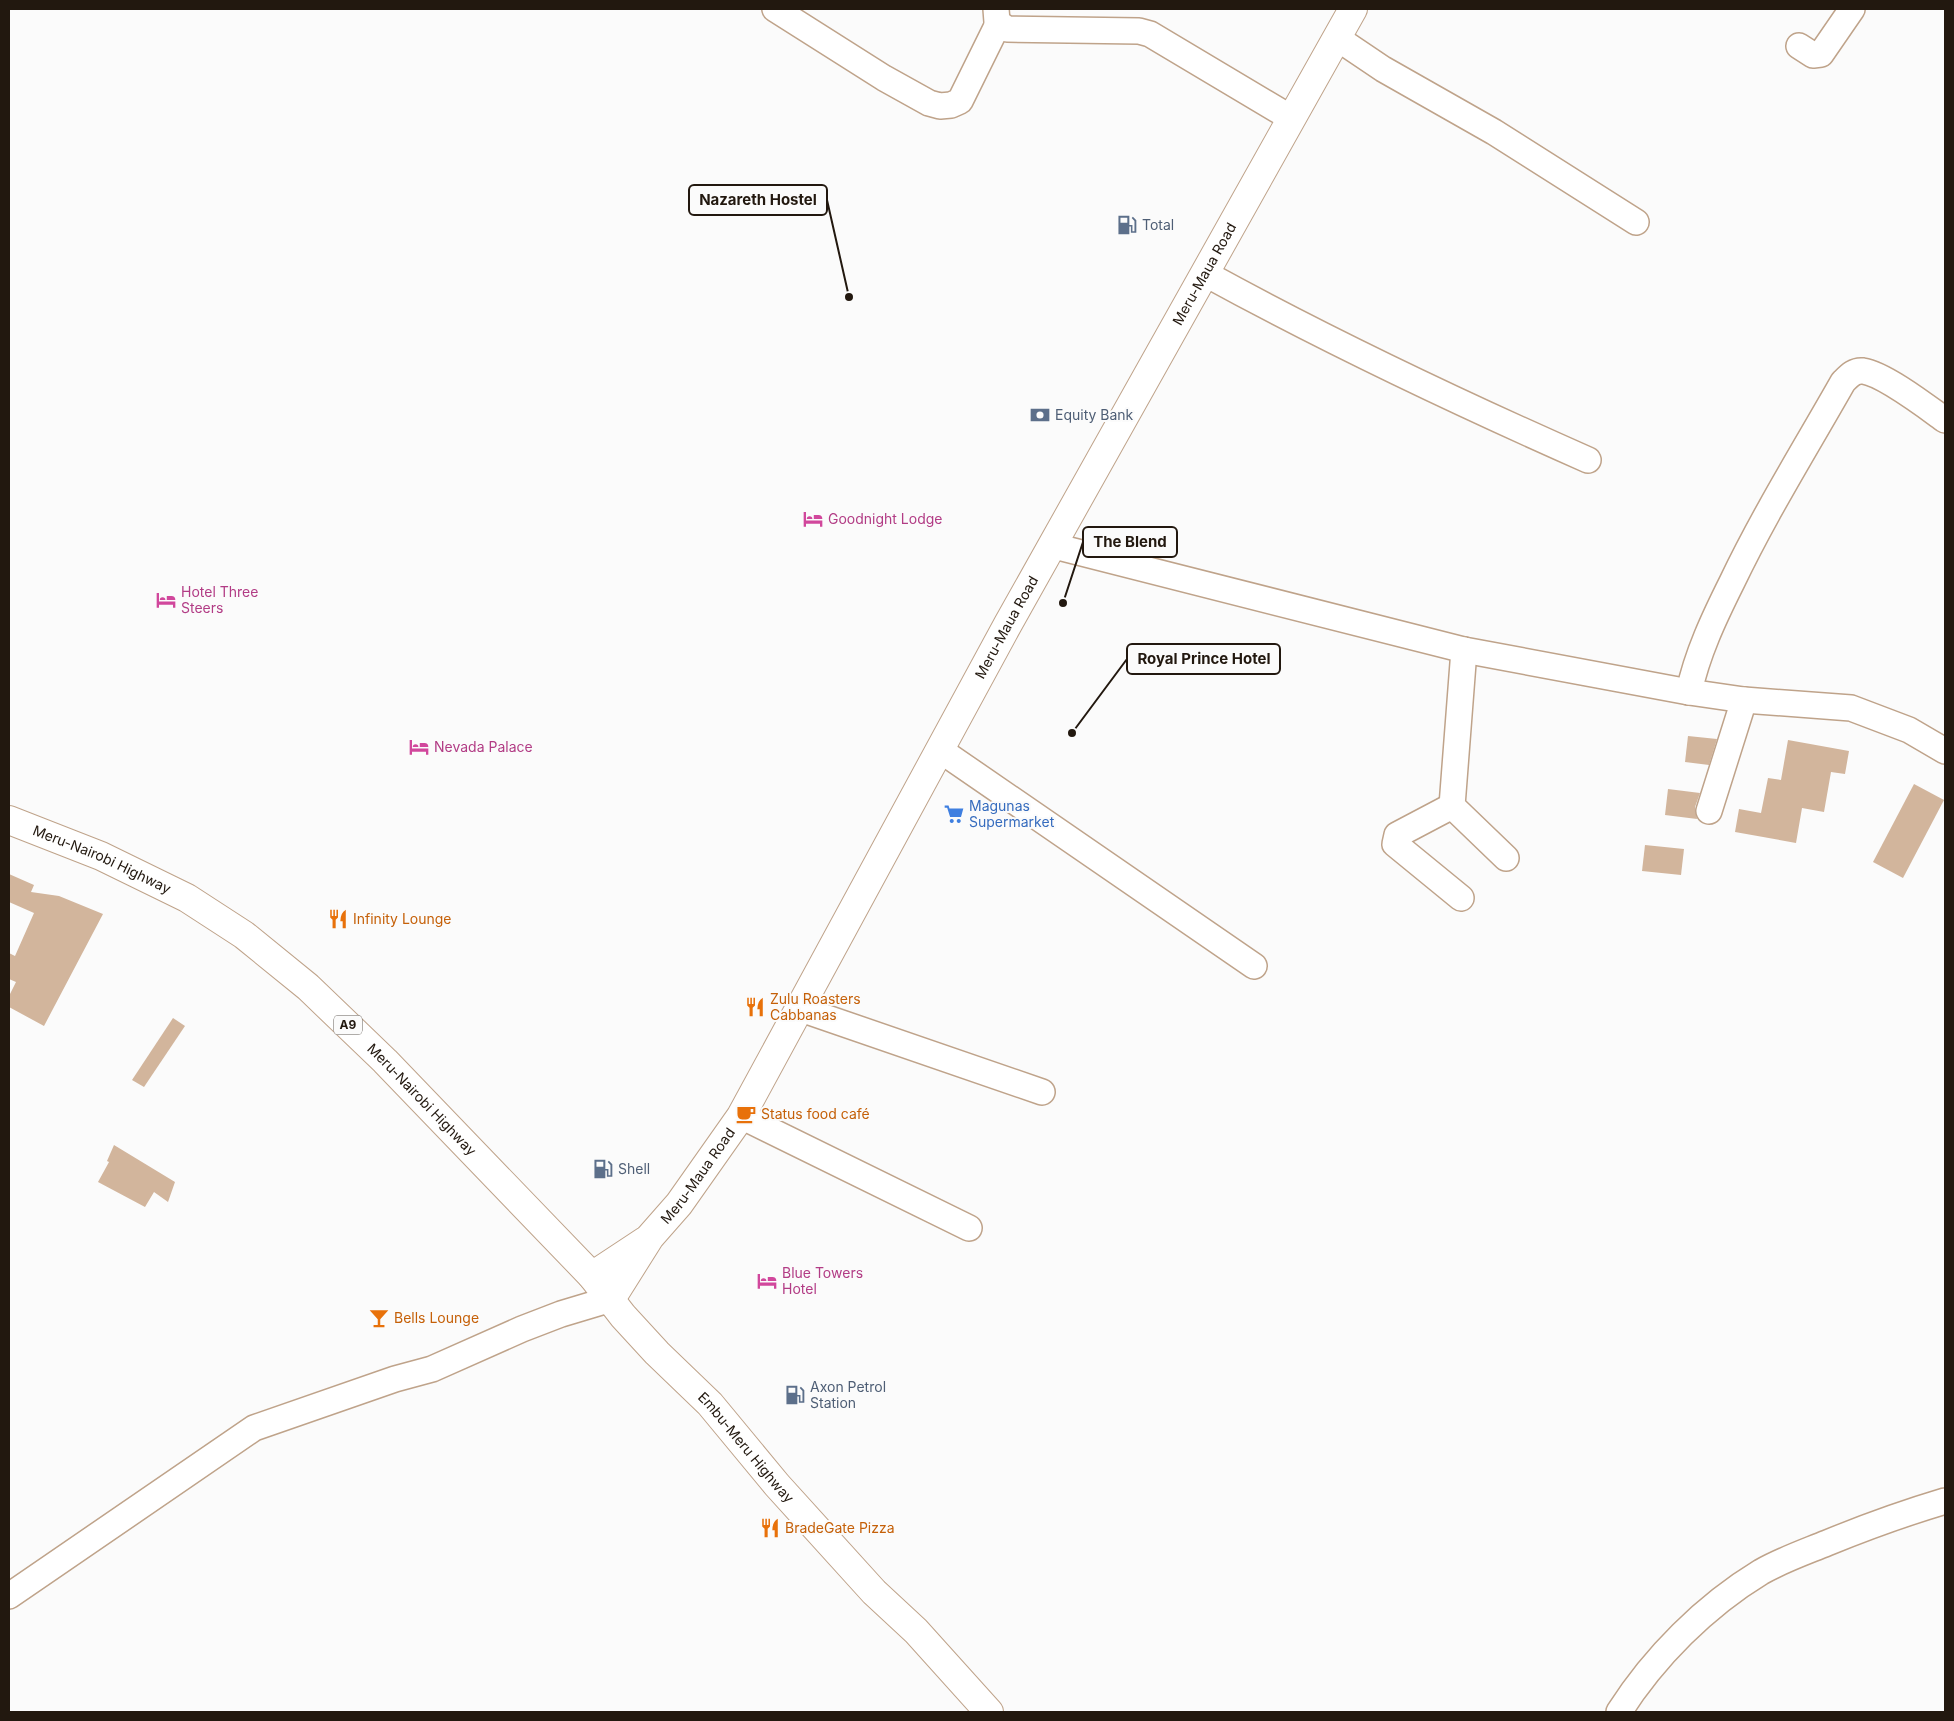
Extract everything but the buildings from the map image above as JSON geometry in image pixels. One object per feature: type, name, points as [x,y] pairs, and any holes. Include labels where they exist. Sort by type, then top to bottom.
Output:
[{"type":"main road","name":"Meru-Maua Road","points":[[592,1276],[650,1237],[679,1204],[741,1116],[798,1008],[940,750],[1353,9]]},
{"type":"main road","name":"Meru-Nairobi Highway","points":[[9,820],[101,856],[187,898],[244,935],[308,987],[385,1061],[592,1276],[617,1308]]},
{"type":"main road","name":"Meru-Maua Road","points":[[617,1308],[650,1237]]},
{"type":"main road","name":"Embu-Meru Highway","points":[[617,1308],[657,1353],[710,1404],[777,1485],[874,1592],[916,1632],[989,1712]]},
{"type":"street","points":[[774,9],[884,78],[929,103],[940,106],[951,105],[960,101],[997,16],[1013,30],[1139,31],[1150,34],[1291,118]]},
{"type":"street","points":[[1800,46],[1813,55],[1821,54],[1852,9]]},
{"type":"street","points":[[1338,38],[1383,69],[1494,132],[1636,222]]},
{"type":"street","points":[[1206,274],[1266,307],[1403,375],[1511,427],[1588,460]]},
{"type":"street","points":[[1689,692],[1701,650],[1743,558],[1843,382],[1850,375],[1864,371],[1886,381],[1945,420]]},
{"type":"street","points":[[1054,546],[1464,650],[1689,692],[1744,700],[1851,708],[1909,730],[1945,751]]},
{"type":"street","points":[[1452,806],[1464,650]]},
{"type":"street","points":[[1709,811],[1744,700]]},
{"type":"street","points":[[940,750],[1254,966]]},
{"type":"street","points":[[1452,806],[1506,858]]},
{"type":"street","points":[[1452,806],[1397,835],[1395,844],[1461,898]]},
{"type":"street","points":[[798,1008],[1042,1092]]},
{"type":"street","points":[[741,1116],[969,1228]]},
{"type":"street","points":[[561,1314],[592,1276]]},
{"type":"street","points":[[9,1596],[254,1428],[386,1382],[432,1369],[561,1314],[617,1308]]},
{"type":"street","points":[[1619,1712],[1645,1674],[1676,1641],[1721,1601],[1761,1572],[1860,1530],[1945,1501]]},
{"type":"place","name":"Total","points":[[1127,225]]},
{"type":"place","name":"Nazareth Hostel","points":[[849,297]]},
{"type":"place","name":"Equity Bank","points":[[1040,415]]},
{"type":"place","name":"Goodnight Lodge","points":[[813,519]]},
{"type":"place","name":"Hotel Three Steers","points":[[166,600]]},
{"type":"place","name":"The Blend","points":[[1063,603]]},
{"type":"place","name":"Royal Prince Hotel","points":[[1072,733]]},
{"type":"place","name":"Nevada Palace","points":[[419,747]]},
{"type":"place","name":"Magunas Supermarket","points":[[954,814]]},
{"type":"place","name":"Infinity Lounge","points":[[338,919]]},
{"type":"place","name":"Zulu Roasters Cabbanas","points":[[755,1007]]},
{"type":"place","name":"Status food café","points":[[746,1114]]},
{"type":"place","name":"Shell","points":[[603,1169]]},
{"type":"place","name":"Blue Towers Hotel","points":[[767,1281]]},
{"type":"place","name":"Bells Lounge","points":[[379,1318]]},
{"type":"place","name":"Axon Petrol Station","points":[[795,1395]]},
{"type":"place","name":"BradeGate Pizza","points":[[770,1528]]}]
